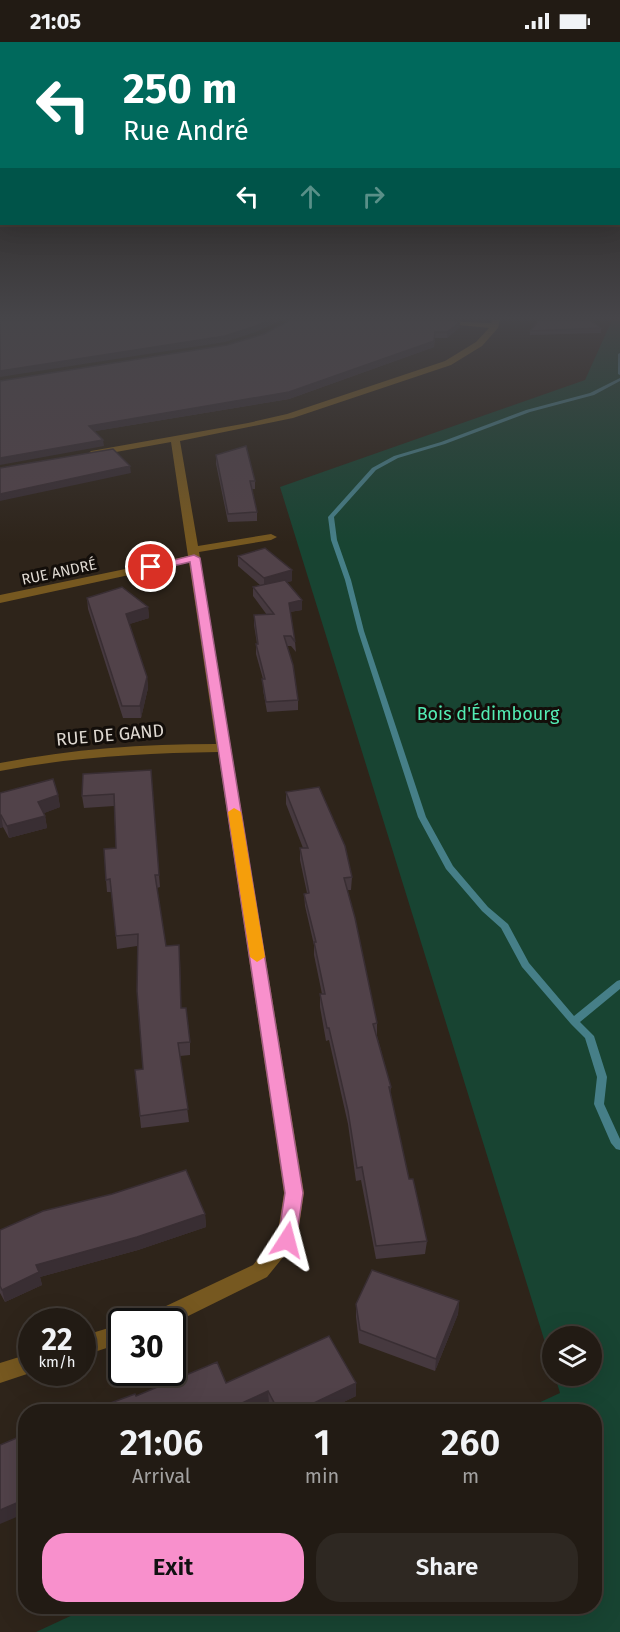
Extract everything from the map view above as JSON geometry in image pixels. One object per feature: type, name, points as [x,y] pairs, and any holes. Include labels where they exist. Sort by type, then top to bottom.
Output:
[{"type":"street","points":[[82,455],[248,426],[290,416],[355,394]]},
{"type":"street","points":[[175,438],[294,1193],[287,1240],[260,1271],[184,1308]]},
{"type":"street","name":"RUE ANDRÉ","points":[[0,599],[271,537]]},
{"type":"street","name":"RUE DE GAND","points":[[0,766],[135,748],[224,748]]},
{"type":"street","points":[[0,1373],[18,1367]]},
{"type":"green space","name":"Bois d'Édimbourg","points":[[545,394],[620,394],[620,1632],[36,1632],[75,1614],[602,1614],[602,1404],[536,1404],[560,1393],[558,1386],[602,1386],[602,1326],[542,1326],[542,1333],[280,487]]},
{"type":"building","points":[[0,394],[276,394],[89,426],[103,440],[0,458]]},
{"type":"building","points":[[246,446],[255,481],[250,481],[257,512],[228,514],[216,455]]},
{"type":"building","points":[[113,449],[130,466],[0,494],[0,468]]},
{"type":"building","points":[[265,548],[292,570],[264,578],[238,556]]},
{"type":"building","points":[[285,580],[302,600],[289,603],[295,642],[291,636],[284,636],[293,665],[298,700],[266,702],[262,679],[265,679],[256,644],[258,644],[254,615],[274,614],[253,587]]},
{"type":"building","points":[[122,587],[148,607],[126,614],[147,677],[140,706],[122,706],[87,598]]},
{"type":"building","points":[[151,770],[159,875],[155,875],[166,946],[179,945],[181,1008],[186,1008],[190,1042],[178,1043],[188,1109],[140,1116],[135,1070],[143,1069],[137,991],[138,934],[116,936],[110,879],[106,880],[104,849],[116,848],[114,794],[82,796],[83,774]]},
{"type":"building","points":[[53,779],[58,795],[38,802],[45,816],[7,826],[0,815],[0,793]]},
{"type":"building","points":[[319,787],[345,846],[352,877],[344,878],[355,918],[377,1023],[373,1024],[391,1087],[389,1087],[409,1179],[413,1179],[427,1241],[376,1246],[362,1167],[357,1168],[348,1111],[320,994],[325,994],[314,942],[316,942],[304,894],[309,893],[300,848],[308,848],[286,792]]},
{"type":"building","points":[[186,1170],[205,1214],[137,1237],[36,1265],[39,1272],[2,1290],[0,1286],[0,1230],[43,1211],[112,1194]]},
{"type":"building","points":[[372,1270],[459,1301],[436,1359],[360,1330],[356,1304]]},
{"type":"building","points":[[329,1336],[356,1383],[312,1404],[275,1404],[268,1391],[240,1404],[108,1404],[160,1386],[186,1386],[186,1375],[217,1362],[226,1383]]},
{"type":"building","points":[[18,1437],[18,1502],[0,1510],[0,1445]]},
{"type":"waterway","points":[[574,1022],[525,965],[505,926],[485,909],[449,867],[422,817],[361,631],[348,580],[334,540],[331,517],[374,469],[396,457],[443,443],[528,411],[591,394]]},
{"type":"waterway","points":[[574,1022],[620,983]]},
{"type":"waterway","points":[[574,1022],[589,1036],[602,1077],[599,1104],[620,1146]]},
{"type":"slow traffic","points":[[234,812],[257,957]]},
{"type":"route","points":[[151,567],[194,558],[294,1193],[287,1240]]}]
